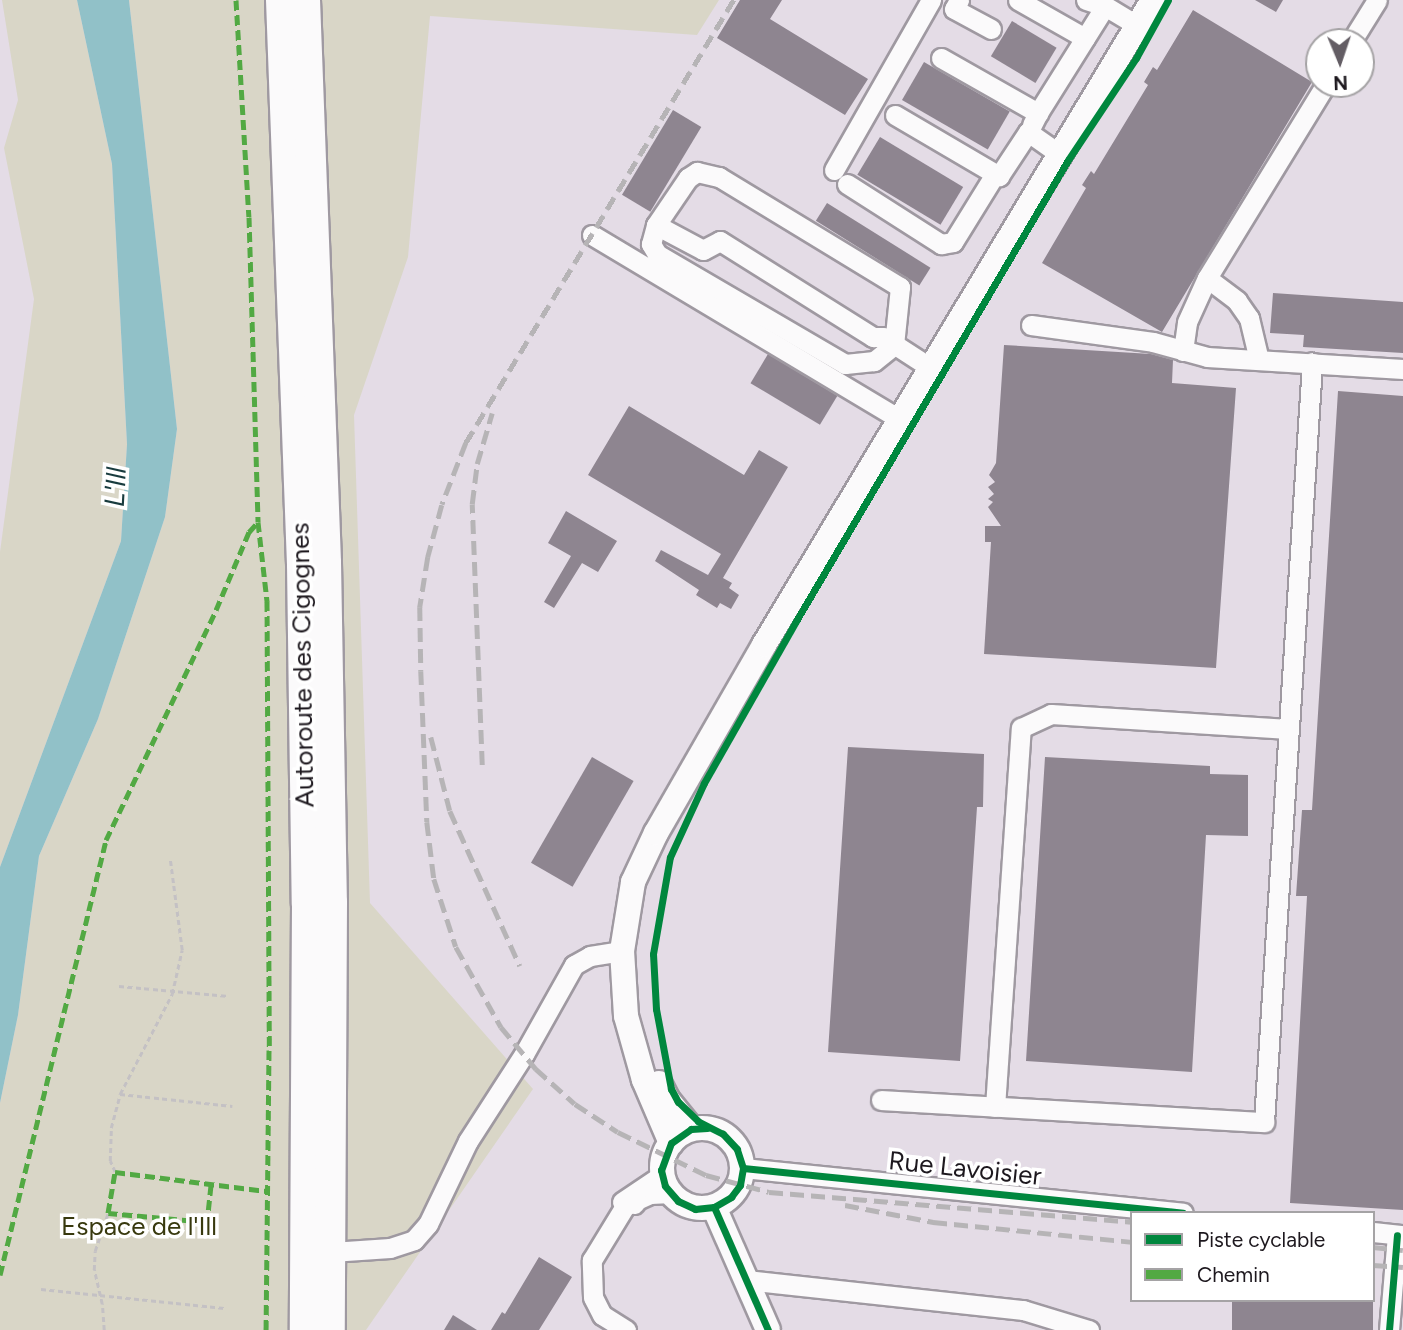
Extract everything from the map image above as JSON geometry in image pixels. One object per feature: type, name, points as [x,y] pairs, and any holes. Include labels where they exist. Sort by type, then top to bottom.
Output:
[{"type":"highway","name":"Autoroute des Cigognes","points":[[281,0],[292,231],[302,591],[307,957],[304,1330]]},
{"type":"highway","name":"Autoroute des Cigognes","points":[[305,0],[326,576],[332,902],[330,1330]]},
{"type":"main road","points":[[681,1136],[631,1039],[622,987],[622,951],[634,882],[672,805],[900,419],[1153,0]]},
{"type":"main road","points":[[672,805],[643,884],[634,948],[636,994],[646,1048],[681,1136]]},
{"type":"main road","points":[[707,1128],[723,1134],[737,1149],[743,1168],[740,1185],[731,1197],[714,1207],[695,1209],[678,1201],[667,1184],[663,1157],[681,1136],[707,1128]]},
{"type":"main road","points":[[714,1207],[768,1330]]},
{"type":"street","points":[[931,0],[841,177],[942,244],[953,242],[995,174]]},
{"type":"street","points":[[959,0],[954,9],[992,30]]},
{"type":"street","points":[[1018,0],[1085,38]]},
{"type":"street","points":[[1360,28],[1377,0]]},
{"type":"street","points":[[895,115],[999,176],[1085,38],[1096,3],[1138,26]]},
{"type":"street","points":[[941,58],[1038,113]]},
{"type":"street","points":[[1183,351],[1187,322],[1207,278],[1316,98]]},
{"type":"street","points":[[1028,132],[1060,154]]},
{"type":"street","points":[[705,172],[719,177],[900,287],[894,345],[874,361],[845,364],[657,254],[651,244],[656,225],[688,178],[705,172]]},
{"type":"street","points":[[656,225],[703,250],[720,241],[873,337],[883,337],[931,368]]},
{"type":"street","points":[[592,235],[900,419]]},
{"type":"street","points":[[1207,278],[1237,302],[1249,318],[1259,360]]},
{"type":"street","points":[[1031,325],[1153,342],[1207,357],[1403,369]]},
{"type":"street","points":[[881,1100],[1264,1122],[1312,363]]},
{"type":"street","points":[[995,1107],[1021,728],[1051,714],[1289,729]]},
{"type":"street","points":[[331,1252],[380,1249],[414,1240],[428,1224],[468,1141],[524,1054],[574,965],[590,956],[622,951]]},
{"type":"street","name":"Rue Lavoisier","points":[[743,1168],[1163,1211]]},
{"type":"street","points":[[626,1330],[602,1315],[593,1297],[592,1260],[625,1206],[667,1184]]},
{"type":"street","points":[[591,1277],[585,1259],[611,1213],[628,1196],[667,1184]]},
{"type":"street","points":[[1375,1232],[1400,1235],[1388,1330]]},
{"type":"street","points":[[746,1279],[1023,1310],[1089,1330]]},
{"type":"path","points":[[115,1172],[110,1161],[111,1128],[120,1094],[173,991],[182,950],[170,859]]},
{"type":"path","points":[[119,986],[229,996]]},
{"type":"path","points":[[120,1094],[232,1106]]},
{"type":"path","points":[[104,1330],[101,1296],[94,1270],[95,1251],[108,1213]]},
{"type":"path","points":[[41,1289],[224,1308]]},
{"type":"green space","points":[[2,0],[77,0],[112,164],[127,444],[121,541],[0,867],[0,552],[34,299],[4,148],[18,100]]},
{"type":"green space","name":"Espace de l'Ill","points":[[129,0],[719,0],[697,35],[430,16],[408,257],[354,415],[370,903],[533,1089],[366,1330],[0,1330],[0,1103],[18,1015],[39,856],[98,719],[165,517],[177,429]]},
{"type":"water","name":"L'Ill","points":[[77,0],[129,0],[177,429],[165,517],[98,719],[39,856],[18,1015],[0,1103],[0,867],[121,541],[127,444],[112,164]]},
{"type":"building","points":[[740,0],[782,0],[770,19],[868,79],[845,115],[717,38]]},
{"type":"building","points":[[1255,0],[1283,0],[1276,12]]},
{"type":"building","points":[[1193,10],[1305,78],[1305,94],[1162,332],[1042,263],[1086,188],[1082,185],[1091,171],[1094,174],[1148,85],[1144,82],[1153,67],[1157,70]]},
{"type":"building","points":[[1012,21],[1057,48],[1035,83],[991,56]]},
{"type":"building","points":[[924,62],[1010,112],[988,150],[902,100]]},
{"type":"building","points":[[673,110],[701,127],[650,212],[622,195]]},
{"type":"building","points":[[880,137],[963,187],[940,225],[857,175]]},
{"type":"building","points":[[827,203],[930,268],[919,285],[816,221]]},
{"type":"building","points":[[1273,293],[1403,302],[1403,353],[1303,347],[1304,335],[1270,333]]},
{"type":"building","points":[[1004,345],[1151,354],[1173,360],[1172,383],[1236,388],[1216,668],[984,654],[991,542],[985,542],[985,526],[1001,526],[988,507],[993,502],[988,499],[994,494],[988,487],[995,482],[989,475],[996,463]]},
{"type":"building","points":[[768,354],[837,396],[820,425],[750,383]]},
{"type":"building","points":[[1338,391],[1403,396],[1403,1210],[1290,1203],[1307,896],[1296,896],[1302,810],[1312,810]]},
{"type":"building","points":[[629,406],[744,475],[759,450],[788,467],[723,578],[732,583],[729,588],[739,595],[731,609],[720,603],[717,608],[696,595],[699,590],[655,561],[661,550],[708,575],[721,554],[588,475]]},
{"type":"building","points":[[566,511],[617,541],[598,572],[582,563],[554,608],[544,602],[571,556],[548,543]]},
{"type":"building","points":[[848,747],[984,754],[983,807],[977,807],[960,1061],[828,1052]]},
{"type":"building","points":[[592,757],[634,781],[573,887],[531,863]]},
{"type":"building","points":[[1045,757],[1210,766],[1210,774],[1248,775],[1248,836],[1206,835],[1192,1072],[1026,1061]]},
{"type":"building","points":[[539,1257],[572,1277],[539,1330],[491,1330],[502,1312],[505,1314]]},
{"type":"building","points":[[1232,1302],[1373,1302],[1373,1330],[1232,1330]]},
{"type":"building","points":[[453,1315],[477,1330],[444,1330]]},
{"type":"railway","points":[[734,0],[466,443],[442,505],[428,557],[420,607],[421,671],[427,822],[434,879],[456,947],[501,1027],[536,1069],[575,1104],[618,1132],[706,1175],[769,1192],[1130,1222]]},
{"type":"railway","points":[[482,765],[472,504],[477,464],[492,413]]},
{"type":"railway","points":[[431,737],[450,811],[520,966]]},
{"type":"railway","points":[[845,1205],[933,1222],[1130,1242]]},
{"type":"railway","points":[[1375,1247],[1403,1250]]},
{"type":"railway","points":[[1375,1265],[1403,1267]]},
{"type":"marked path","points":[[236,0],[249,217],[258,522],[267,601],[269,1050],[266,1330]]},
{"type":"marked path","points":[[0,1275],[106,840],[216,610],[249,532],[258,522]]},
{"type":"marked path","points":[[211,1185],[207,1222],[108,1213],[115,1172],[266,1191]]},
{"type":"cycle path","points":[[707,1128],[691,1129],[671,1143],[661,1170],[665,1186],[678,1201],[695,1209],[714,1207],[731,1197],[740,1185],[743,1168],[737,1149],[723,1134],[698,1121],[678,1102],[671,1089],[656,1009],[653,954],[670,857],[704,783],[796,621],[1068,160],[1136,58],[1168,0]]},
{"type":"cycle path","points":[[743,1168],[1163,1211]]},
{"type":"cycle path","points":[[714,1207],[768,1330]]},
{"type":"cycle path","points":[[1389,1330],[1397,1235]]}]
